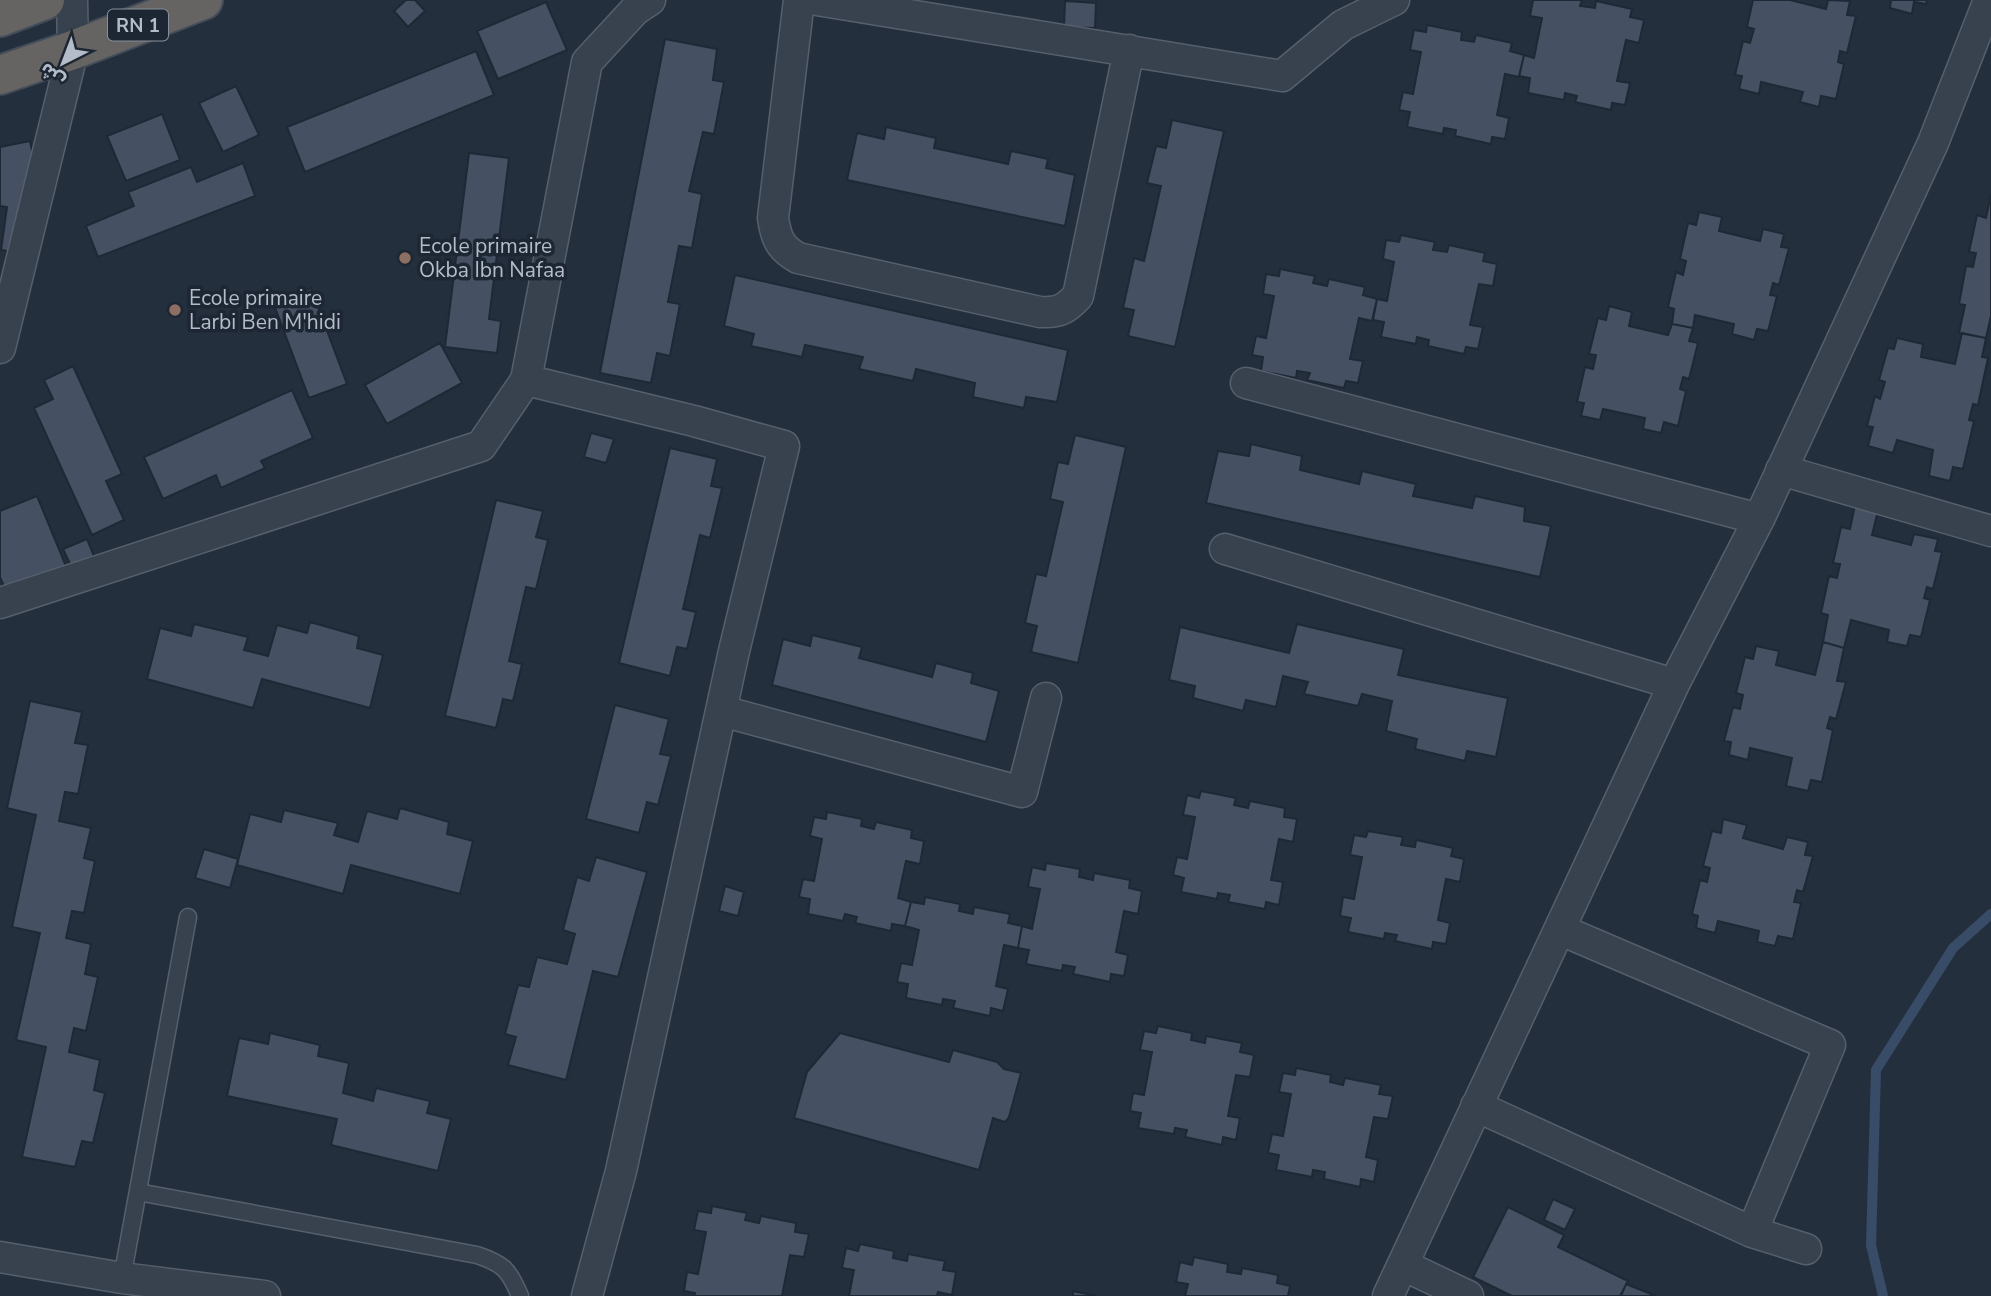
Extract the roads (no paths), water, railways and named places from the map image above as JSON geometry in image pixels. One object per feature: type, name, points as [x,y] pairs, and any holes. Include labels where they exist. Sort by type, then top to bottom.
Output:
[{"type":"highway","points":[[0,17],[45,0]]},
{"type":"highway","name":"RN 1","points":[[0,75],[203,0]]},
{"type":"street","points":[[0,348],[73,50],[72,0]]},
{"type":"street","points":[[0,603],[481,446],[526,380],[587,62],[635,10],[650,0]]},
{"type":"street","points":[[799,0],[773,218],[776,239],[786,252],[798,258],[1040,312],[1054,313],[1067,309],[1079,296],[1129,50]]},
{"type":"street","points":[[817,0],[1282,76],[1339,13],[1394,0]]},
{"type":"street","points":[[1388,1296],[1674,684],[1759,519],[1933,143],[1989,0]]},
{"type":"street","points":[[526,380],[784,446],[722,711],[621,1171],[587,1296]]},
{"type":"street","points":[[1246,383],[1759,519]]},
{"type":"street","points":[[1780,470],[1991,531]]},
{"type":"street","points":[[1225,549],[1674,684]]},
{"type":"street","points":[[722,711],[1022,792],[1046,698]]},
{"type":"street","points":[[1561,930],[1830,1045],[1752,1232]]},
{"type":"street","points":[[1476,1106],[1752,1232],[1806,1249]]},
{"type":"street","points":[[0,1257],[122,1278],[265,1296]]},
{"type":"street","points":[[1403,1265],[1468,1296]]},
{"type":"lane","points":[[122,1278],[188,917]]},
{"type":"lane","points":[[138,1192],[477,1255],[498,1262],[511,1275],[520,1296]]},
{"type":"waterway","points":[[1883,1296],[1871,1245],[1876,1070],[1953,948],[1991,914]]},
{"type":"place","name":"Ecole primaire Okba Ibn Nafaa","points":[[405,258]]},
{"type":"place","name":"Ecole primaire Larbi Ben M'hidi","points":[[175,310]]}]
